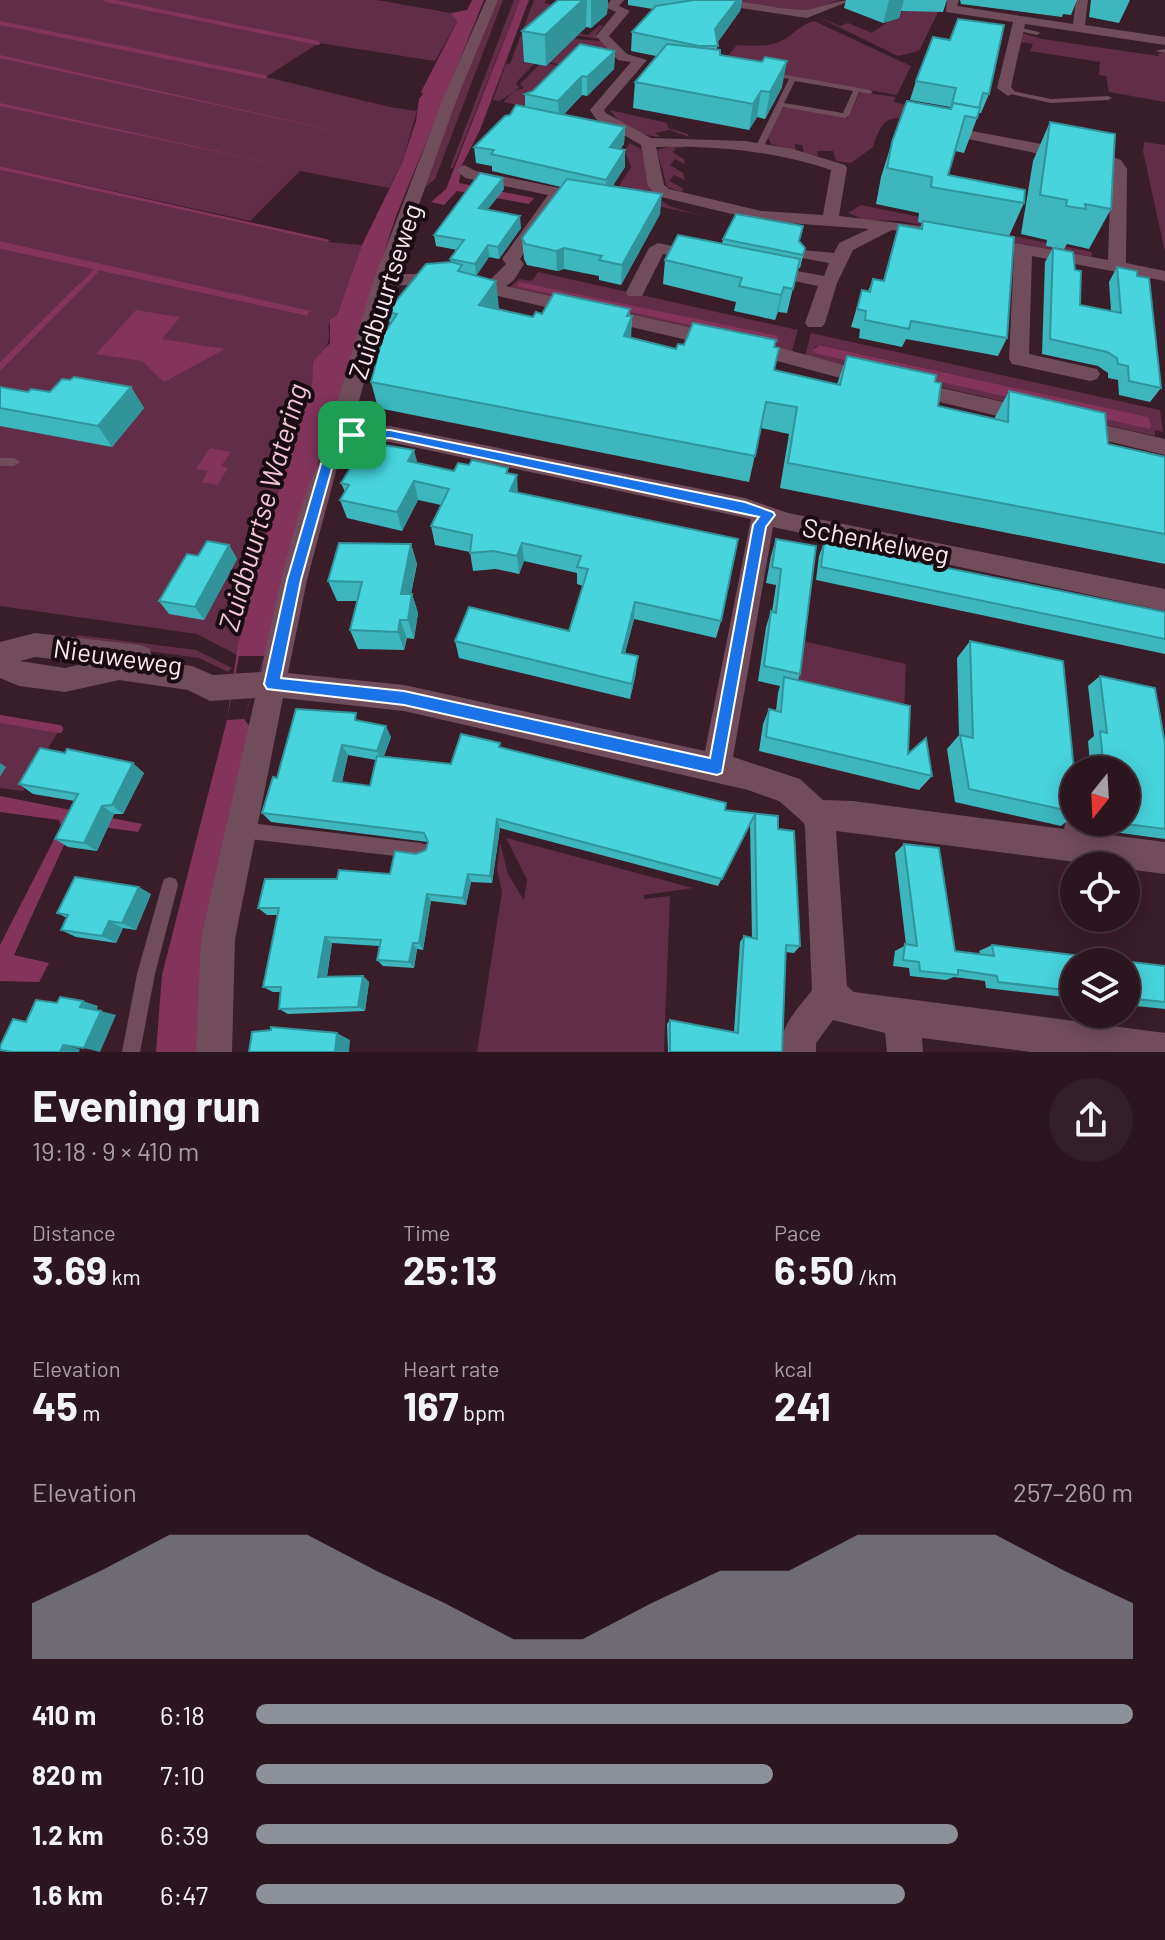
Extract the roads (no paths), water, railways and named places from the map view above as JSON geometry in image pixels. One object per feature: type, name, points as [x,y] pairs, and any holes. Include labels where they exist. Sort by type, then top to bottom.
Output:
[{"type":"street","name":"Zuidbuurtseweg","points":[[352,435],[344,415],[383,279],[452,94],[492,0]]},
{"type":"street","points":[[721,1],[807,14],[846,0]]},
{"type":"street","points":[[1079,28],[1082,0]]},
{"type":"street","points":[[609,4],[624,11],[602,36],[623,57],[646,61],[597,110],[601,116],[648,143],[691,141],[759,148],[839,168],[830,221]]},
{"type":"street","points":[[951,4],[1018,24],[1079,28],[1163,48]]},
{"type":"street","points":[[1008,92],[1004,88],[1018,24]]},
{"type":"street","points":[[925,126],[1115,163],[1119,169],[1117,266]]},
{"type":"street","points":[[648,143],[656,186],[663,193],[761,216],[890,225],[1164,275],[1165,298]]},
{"type":"street","points":[[464,170],[471,175],[565,193],[511,259],[515,264],[508,276],[492,288]]},
{"type":"street","points":[[815,323],[828,282],[845,247],[890,225]]},
{"type":"street","points":[[635,292],[658,248],[720,261]]},
{"type":"street","points":[[1023,249],[1019,359],[1090,374]]},
{"type":"street","points":[[808,254],[838,259]]},
{"type":"street","points":[[746,266],[828,282]]},
{"type":"street","points":[[383,279],[456,280],[1165,447]]},
{"type":"street","name":"Schenkelweg","points":[[352,435],[390,434],[745,507],[786,522],[1165,600]]},
{"type":"street","points":[[214,1052],[218,939],[242,830],[254,685],[294,580],[327,464],[336,448],[352,435]]},
{"type":"street","points":[[717,767],[760,525],[769,515]]},
{"type":"street","name":"Nieuweweg","points":[[0,654],[35,645],[151,659],[206,668],[254,685]]},
{"type":"street","name":"Nieuweweg","points":[[0,664],[19,674],[65,680],[119,668],[192,678],[210,688],[254,685]]},
{"type":"street","points":[[254,685],[404,698],[717,767],[789,790],[817,815],[1060,832]]},
{"type":"street","points":[[798,1052],[798,1037],[830,995],[817,815]]},
{"type":"street","points":[[1087,836],[1165,858]]},
{"type":"street","points":[[830,995],[845,1007],[904,1035],[1165,1051]]},
{"type":"lane","points":[[1018,24],[1037,33]]},
{"type":"lane","points":[[763,73],[870,92]]},
{"type":"lane","points":[[759,148],[793,78]]},
{"type":"lane","points":[[779,104],[845,116],[857,90]]},
{"type":"lane","points":[[1008,92],[1051,101],[1108,98]]},
{"type":"lane","points":[[617,137],[648,143]]},
{"type":"lane","points":[[0,462],[14,462]]},
{"type":"lane","points":[[242,830],[421,851]]},
{"type":"lane","points":[[131,1052],[146,974],[170,885]]},
{"type":"waterway","points":[[106,0],[318,43]]},
{"type":"waterway","points":[[0,23],[265,77]]},
{"type":"waterway","points":[[0,367],[96,271]]},
{"type":"waterway","points":[[0,719],[59,729]]},
{"type":"water label","name":"Zuidbuurtse Watering","points":[[262,507]]}]
